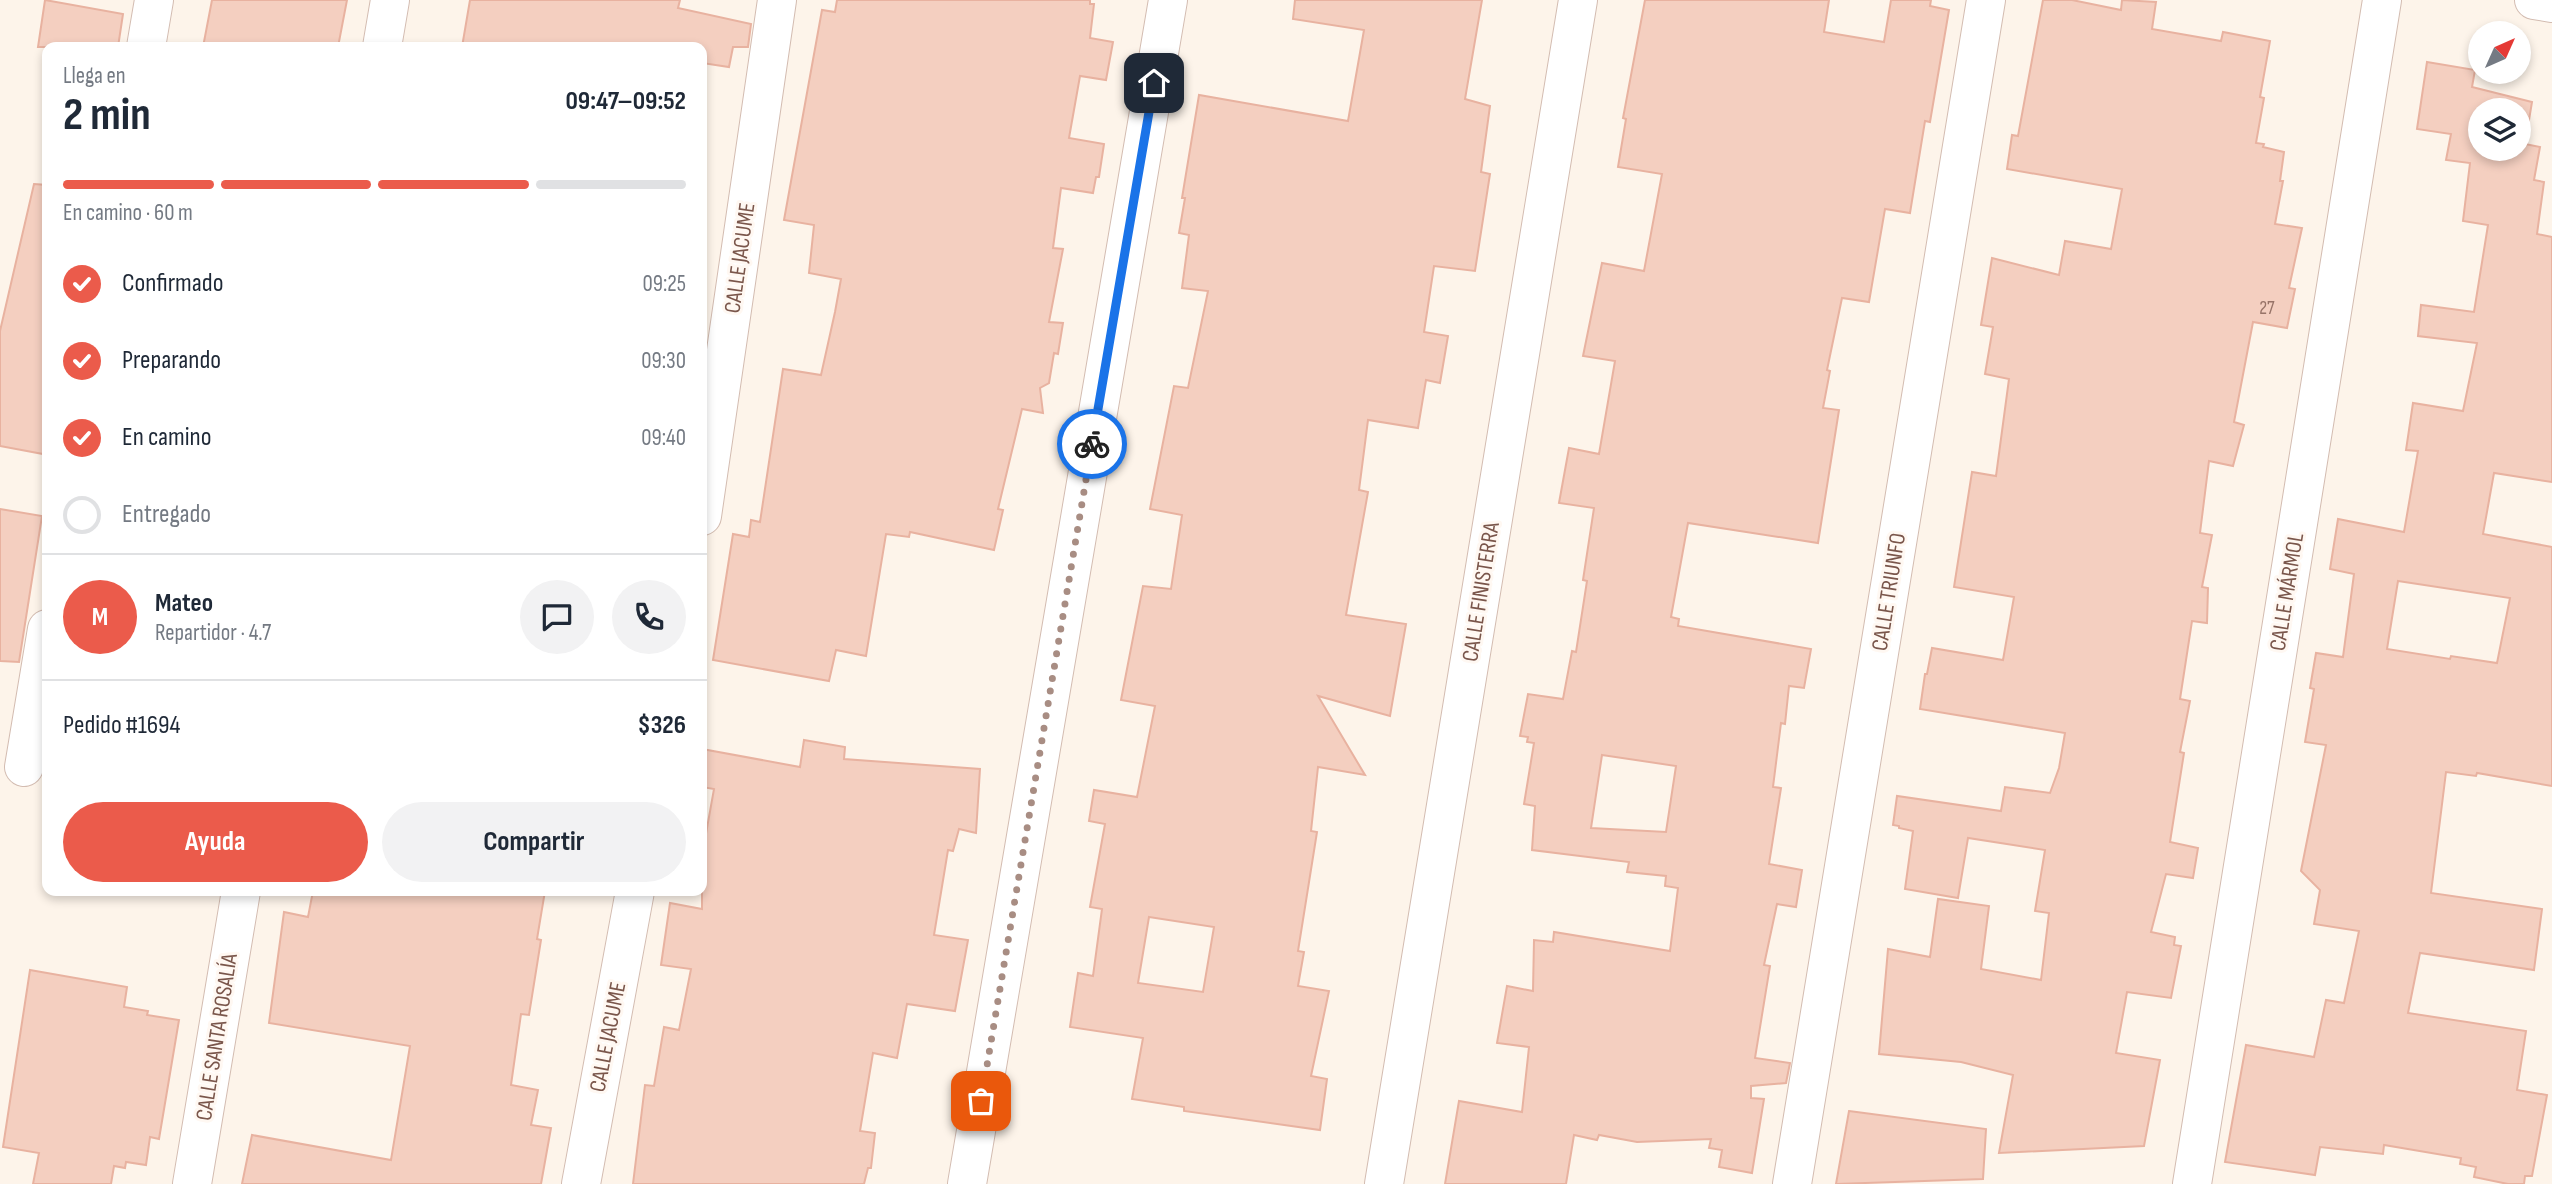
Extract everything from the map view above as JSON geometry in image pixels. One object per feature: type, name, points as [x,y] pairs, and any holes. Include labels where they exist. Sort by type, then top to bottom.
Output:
[{"type":"street","points":[[147,42],[154,0]]},
{"type":"street","points":[[384,42],[390,0]]},
{"type":"street","name":"CALLE JACUME","points":[[707,482],[778,0]]},
{"type":"street","points":[[967,1184],[1167,0]]},
{"type":"street","name":"CALLE FINISTERRA","points":[[1384,1184],[1578,0]]},
{"type":"street","name":"CALLE TRIUNFO","points":[[1792,1184],[1986,0]]},
{"type":"street","name":"CALLE MÁRMOL","points":[[2192,1184],[2382,0]]},
{"type":"street","points":[[2533,0],[2552,3]]},
{"type":"street","points":[[24,767],[42,659]]},
{"type":"street","name":"CALLE SANTA ROSALÍA","points":[[192,1184],[241,896]]},
{"type":"street","name":"CALLE JACUME","points":[[581,1184],[634,896]]},
{"type":"building","points":[[45,0],[123,14],[119,42],[42,42],[42,47],[38,47]]},
{"type":"building","points":[[212,0],[347,0],[339,42],[204,42]]},
{"type":"building","points":[[470,0],[680,0],[678,8],[751,24],[748,47],[733,47],[729,67],[707,64],[707,42],[463,42]]},
{"type":"building","points":[[837,0],[1090,0],[1090,4],[1094,4],[1090,38],[1113,42],[1106,80],[1080,76],[1069,138],[1104,144],[1099,177],[1096,177],[1093,193],[1061,188],[1053,248],[1063,249],[1049,322],[1063,323],[1058,354],[1054,353],[1049,383],[1040,388],[1043,413],[1022,409],[998,509],[1003,510],[994,550],[910,532],[909,537],[886,534],[866,656],[836,650],[829,681],[713,660],[733,534],[749,537],[751,520],[760,522],[783,369],[821,375],[835,312],[841,279],[809,273],[814,225],[784,220],[822,10],[835,12]]},
{"type":"building","points":[[1295,0],[1482,0],[1465,99],[1490,106],[1481,172],[1490,174],[1475,271],[1434,266],[1424,332],[1448,336],[1440,383],[1426,380],[1418,428],[1368,420],[1359,490],[1368,492],[1346,615],[1406,624],[1390,716],[1318,696],[1365,775],[1318,767],[1311,831],[1317,832],[1298,951],[1304,952],[1298,986],[1329,991],[1311,1076],[1327,1079],[1320,1130],[1184,1111],[1184,1107],[1132,1099],[1143,1038],[1070,1027],[1078,973],[1093,976],[1102,909],[1090,907],[1105,824],[1089,821],[1094,790],[1137,797],[1155,706],[1121,700],[1143,586],[1171,589],[1182,515],[1150,509],[1174,386],[1188,388],[1208,291],[1182,288],[1189,235],[1179,233],[1199,95],[1348,121],[1364,30],[1293,19]],"holes":[[[1149,917],[1214,927],[1203,992],[1138,983]]]},
{"type":"building","points":[[1645,0],[1829,0],[1824,32],[1884,42],[1891,0],[1931,0],[1930,6],[1949,10],[1930,122],[1925,121],[1910,213],[1885,209],[1869,302],[1842,298],[1827,370],[1830,371],[1823,408],[1839,410],[1818,543],[1688,523],[1671,617],[1679,619],[1678,626],[1811,649],[1804,688],[1789,686],[1785,724],[1781,723],[1773,787],[1781,788],[1769,864],[1802,870],[1796,907],[1777,904],[1764,965],[1770,966],[1755,1058],[1790,1063],[1786,1083],[1751,1086],[1751,1098],[1764,1099],[1752,1173],[1719,1167],[1722,1150],[1709,1148],[1711,1139],[1637,1142],[1599,1135],[1597,1140],[1574,1135],[1566,1184],[1445,1184],[1459,1101],[1522,1112],[1529,1047],[1497,1043],[1507,986],[1533,991],[1534,940],[1553,942],[1554,932],[1670,951],[1678,888],[1665,886],[1666,876],[1627,872],[1629,862],[1532,850],[1535,806],[1524,804],[1534,743],[1527,742],[1528,737],[1520,736],[1528,694],[1563,699],[1572,651],[1576,652],[1587,581],[1583,580],[1594,508],[1559,503],[1569,448],[1599,454],[1615,361],[1583,356],[1602,263],[1644,271],[1662,174],[1618,167],[1626,119],[1623,118]],"holes":[[[1602,755],[1676,766],[1666,832],[1591,828]]]},
{"type":"building","points":[[2043,0],[2072,0],[2121,10],[2122,0],[2156,2],[2152,29],[2221,41],[2223,32],[2270,41],[2260,97],[2264,98],[2256,143],[2284,152],[2280,181],[2283,181],[2275,224],[2302,228],[2289,288],[2295,289],[2287,328],[2253,322],[2234,422],[2244,425],[2233,466],[2209,461],[2200,533],[2212,535],[2202,587],[2208,588],[2207,623],[2192,621],[2180,699],[2190,701],[2180,752],[2184,753],[2170,842],[2198,848],[2193,878],[2166,874],[2151,932],[2175,937],[2174,945],[2181,946],[2171,998],[2127,992],[2116,1053],[2160,1060],[2144,1146],[1999,1153],[2013,1075],[1961,1062],[1879,1054],[1888,949],[1930,957],[1938,899],[1989,906],[1981,969],[2041,980],[2049,913],[2035,911],[2045,850],[1968,838],[1958,898],[1905,889],[1913,831],[1893,825],[1897,796],[2001,811],[2005,787],[2050,793],[2059,768],[2065,733],[1920,709],[1932,648],[2003,660],[2014,597],[1954,587],[1972,472],[1996,476],[2009,379],[1985,374],[1993,327],[1981,325],[1992,258],[2059,275],[2065,241],[2111,249],[2122,189],[2007,169],[2012,135],[2018,136]]},
{"type":"building","points":[[2427,62],[2468,69],[2468,84],[2473,84],[2472,87],[2516,98],[2468,98],[2468,161],[2531,161],[2531,145],[2540,147],[2534,180],[2544,182],[2537,234],[2552,237],[2552,482],[2494,473],[2483,534],[2552,547],[2552,786],[2477,773],[2476,776],[2446,772],[2431,893],[2542,909],[2534,970],[2420,953],[2408,1013],[2526,1031],[2517,1090],[2547,1095],[2532,1176],[2525,1176],[2524,1184],[2508,1184],[2474,1177],[2476,1167],[2460,1164],[2461,1158],[2384,1145],[2383,1154],[2320,1147],[2315,1175],[2225,1162],[2246,1045],[2314,1057],[2326,1000],[2344,1003],[2359,931],[2314,924],[2320,890],[2301,871],[2326,745],[2305,742],[2314,689],[2310,688],[2316,653],[2343,657],[2354,574],[2330,569],[2338,519],[2404,532],[2418,451],[2406,450],[2413,403],[2463,411],[2477,343],[2418,336],[2421,305],[2474,312],[2488,225],[2463,221],[2470,163],[2446,160],[2451,134],[2417,129]],"holes":[[[2398,581],[2510,598],[2497,663],[2387,649]]]},
{"type":"building","points":[[34,184],[42,185],[42,454],[0,446],[0,331]]},
{"type":"building","points":[[0,509],[42,516],[19,662],[0,661]]},
{"type":"building","points":[[804,740],[845,747],[844,759],[980,769],[976,833],[959,829],[953,851],[948,850],[934,935],[968,940],[955,1011],[907,1004],[897,1058],[873,1053],[860,1131],[875,1133],[871,1168],[868,1168],[864,1184],[633,1184],[645,1085],[654,1086],[664,1027],[679,1030],[691,969],[661,965],[670,903],[702,909],[702,896],[707,896],[707,828],[714,789],[707,788],[707,750],[800,767]]},
{"type":"building","points":[[312,896],[544,896],[537,939],[541,940],[529,1015],[521,1014],[511,1085],[538,1090],[531,1125],[551,1128],[541,1184],[242,1184],[252,1135],[391,1160],[410,1046],[269,1023],[284,912],[308,917]]},
{"type":"building","points":[[30,970],[127,987],[124,1007],[148,1011],[147,1015],[179,1020],[159,1139],[150,1137],[146,1165],[126,1162],[125,1168],[114,1166],[111,1184],[33,1184],[39,1153],[3,1147]]},
{"type":"building","points":[[1849,1111],[1986,1129],[1983,1179],[1836,1184]]},
{"type":"way so far","points":[[981,1101],[1092,444]]},
{"type":"route","points":[[1092,444],[1154,83]]}]
